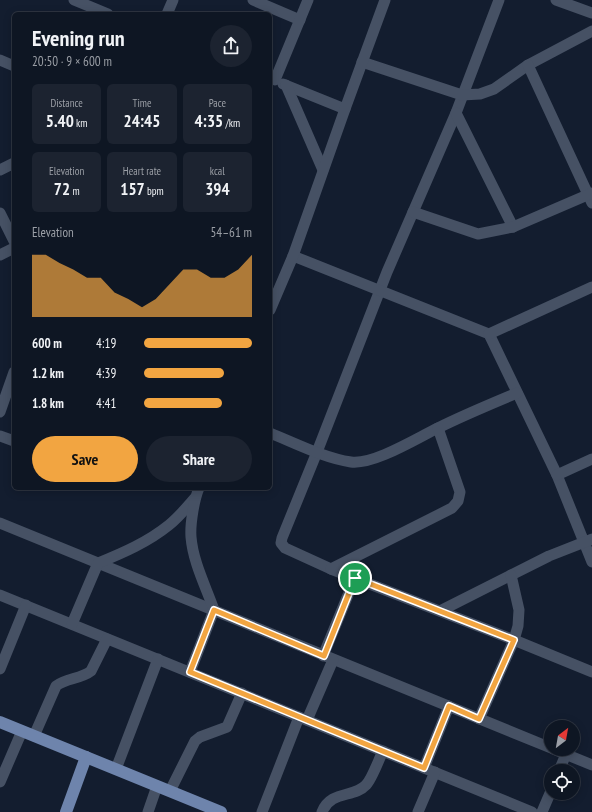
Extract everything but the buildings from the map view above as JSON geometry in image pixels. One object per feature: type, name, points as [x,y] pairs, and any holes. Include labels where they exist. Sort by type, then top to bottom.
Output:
[{"type":"main road","points":[[0,722],[220,812]]},
{"type":"main road","points":[[66,812],[86,757]]},
{"type":"street","points":[[74,0],[103,12]]},
{"type":"street","points":[[168,12],[173,0]]},
{"type":"street","points":[[253,0],[300,20]]},
{"type":"street","points":[[308,0],[272,79],[345,109]]},
{"type":"street","points":[[272,305],[293,256],[385,0]]},
{"type":"street","points":[[499,0],[456,113],[380,291],[281,543],[285,548],[331,569],[592,672]]},
{"type":"street","points":[[556,0],[592,13]]},
{"type":"street","points":[[362,62],[462,96],[480,94],[494,89],[528,65],[592,31]]},
{"type":"street","points":[[0,60],[12,65]]},
{"type":"street","points":[[413,212],[478,234],[513,227],[591,196],[528,65]]},
{"type":"street","points":[[286,85],[323,170]]},
{"type":"street","points":[[456,113],[513,227]]},
{"type":"street","points":[[0,170],[12,165]]},
{"type":"street","points":[[0,212],[12,237]]},
{"type":"street","points":[[0,255],[12,249]]},
{"type":"street","points":[[293,256],[488,334],[588,541],[592,562]]},
{"type":"street","points":[[488,334],[592,287]]},
{"type":"street","points":[[0,412],[12,378]]},
{"type":"street","points":[[272,434],[317,452],[352,462],[368,460],[385,454],[438,428],[517,393]]},
{"type":"street","points":[[331,569],[452,508],[458,501],[460,492],[438,428]]},
{"type":"street","points":[[0,436],[12,440]]},
{"type":"street","points":[[557,475],[592,459]]},
{"type":"street","points":[[72,624],[98,562],[126,551],[152,537],[170,524],[197,493]]},
{"type":"street","points":[[190,672],[214,610],[197,564],[191,536],[197,493]]},
{"type":"street","points":[[0,523],[544,746]]},
{"type":"street","points":[[440,611],[549,556],[588,541]]},
{"type":"street","points":[[479,719],[514,640],[518,626],[519,610],[511,575]]},
{"type":"street","points":[[262,812],[328,658],[355,578]]},
{"type":"street","points":[[0,594],[435,772],[512,808],[532,812]]},
{"type":"street","points":[[0,669],[26,605]]},
{"type":"street","points":[[34,736],[56,686],[87,674],[91,670],[108,638]]},
{"type":"street","points":[[116,769],[158,659]]},
{"type":"street","points":[[170,791],[192,745],[200,737],[227,727],[242,693]]},
{"type":"street","points":[[424,768],[449,706]]},
{"type":"street","points":[[0,782],[22,731]]},
{"type":"street","points":[[322,812],[331,800],[360,789],[366,785],[383,751]]},
{"type":"street","points":[[571,756],[592,765]]},
{"type":"street","points":[[418,812],[435,772]]},
{"type":"street","points":[[148,812],[156,786]]},
{"type":"street","points":[[542,812],[547,800]]},
{"type":"route","points":[[355,578],[514,640],[479,719],[449,706],[424,768],[190,672],[214,610],[324,656],[355,578]]}]
